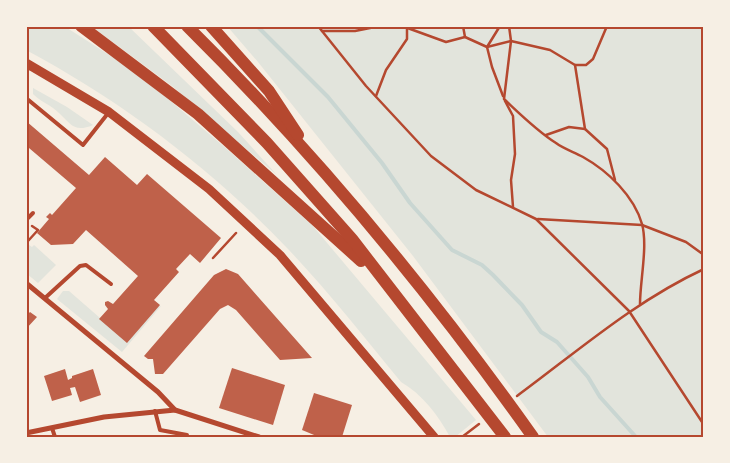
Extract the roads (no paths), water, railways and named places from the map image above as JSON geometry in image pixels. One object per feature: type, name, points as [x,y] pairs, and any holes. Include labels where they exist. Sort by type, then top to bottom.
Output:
[{"type":"highway","points":[[81,26],[198,114],[388,285]]},
{"type":"highway","points":[[153,26],[267,143],[352,239],[505,437]]},
{"type":"highway","points":[[187,26],[318,167],[405,269],[534,437]]},
{"type":"highway","points":[[211,26],[269,91],[318,167]]},
{"type":"street","points":[[28,67],[109,112],[209,189],[280,255],[434,437]]},
{"type":"street","points":[[26,282],[158,392],[176,410]]},
{"type":"street","points":[[26,433],[104,417],[176,410],[259,437]]},
{"type":"lane","points":[[26,98],[83,145],[109,112]]},
{"type":"lane","points":[[26,220],[33,213]]},
{"type":"lane","points":[[45,298],[80,266],[86,265],[111,284]]},
{"type":"lane","points":[[155,411],[160,430],[187,435]]},
{"type":"lane","points":[[52,428],[55,437]]},
{"type":"waterway","points":[[257,26],[328,97],[382,163],[410,203],[452,250],[482,265],[493,275],[522,305],[541,332],[557,342],[588,377],[600,397],[636,437]]}]
